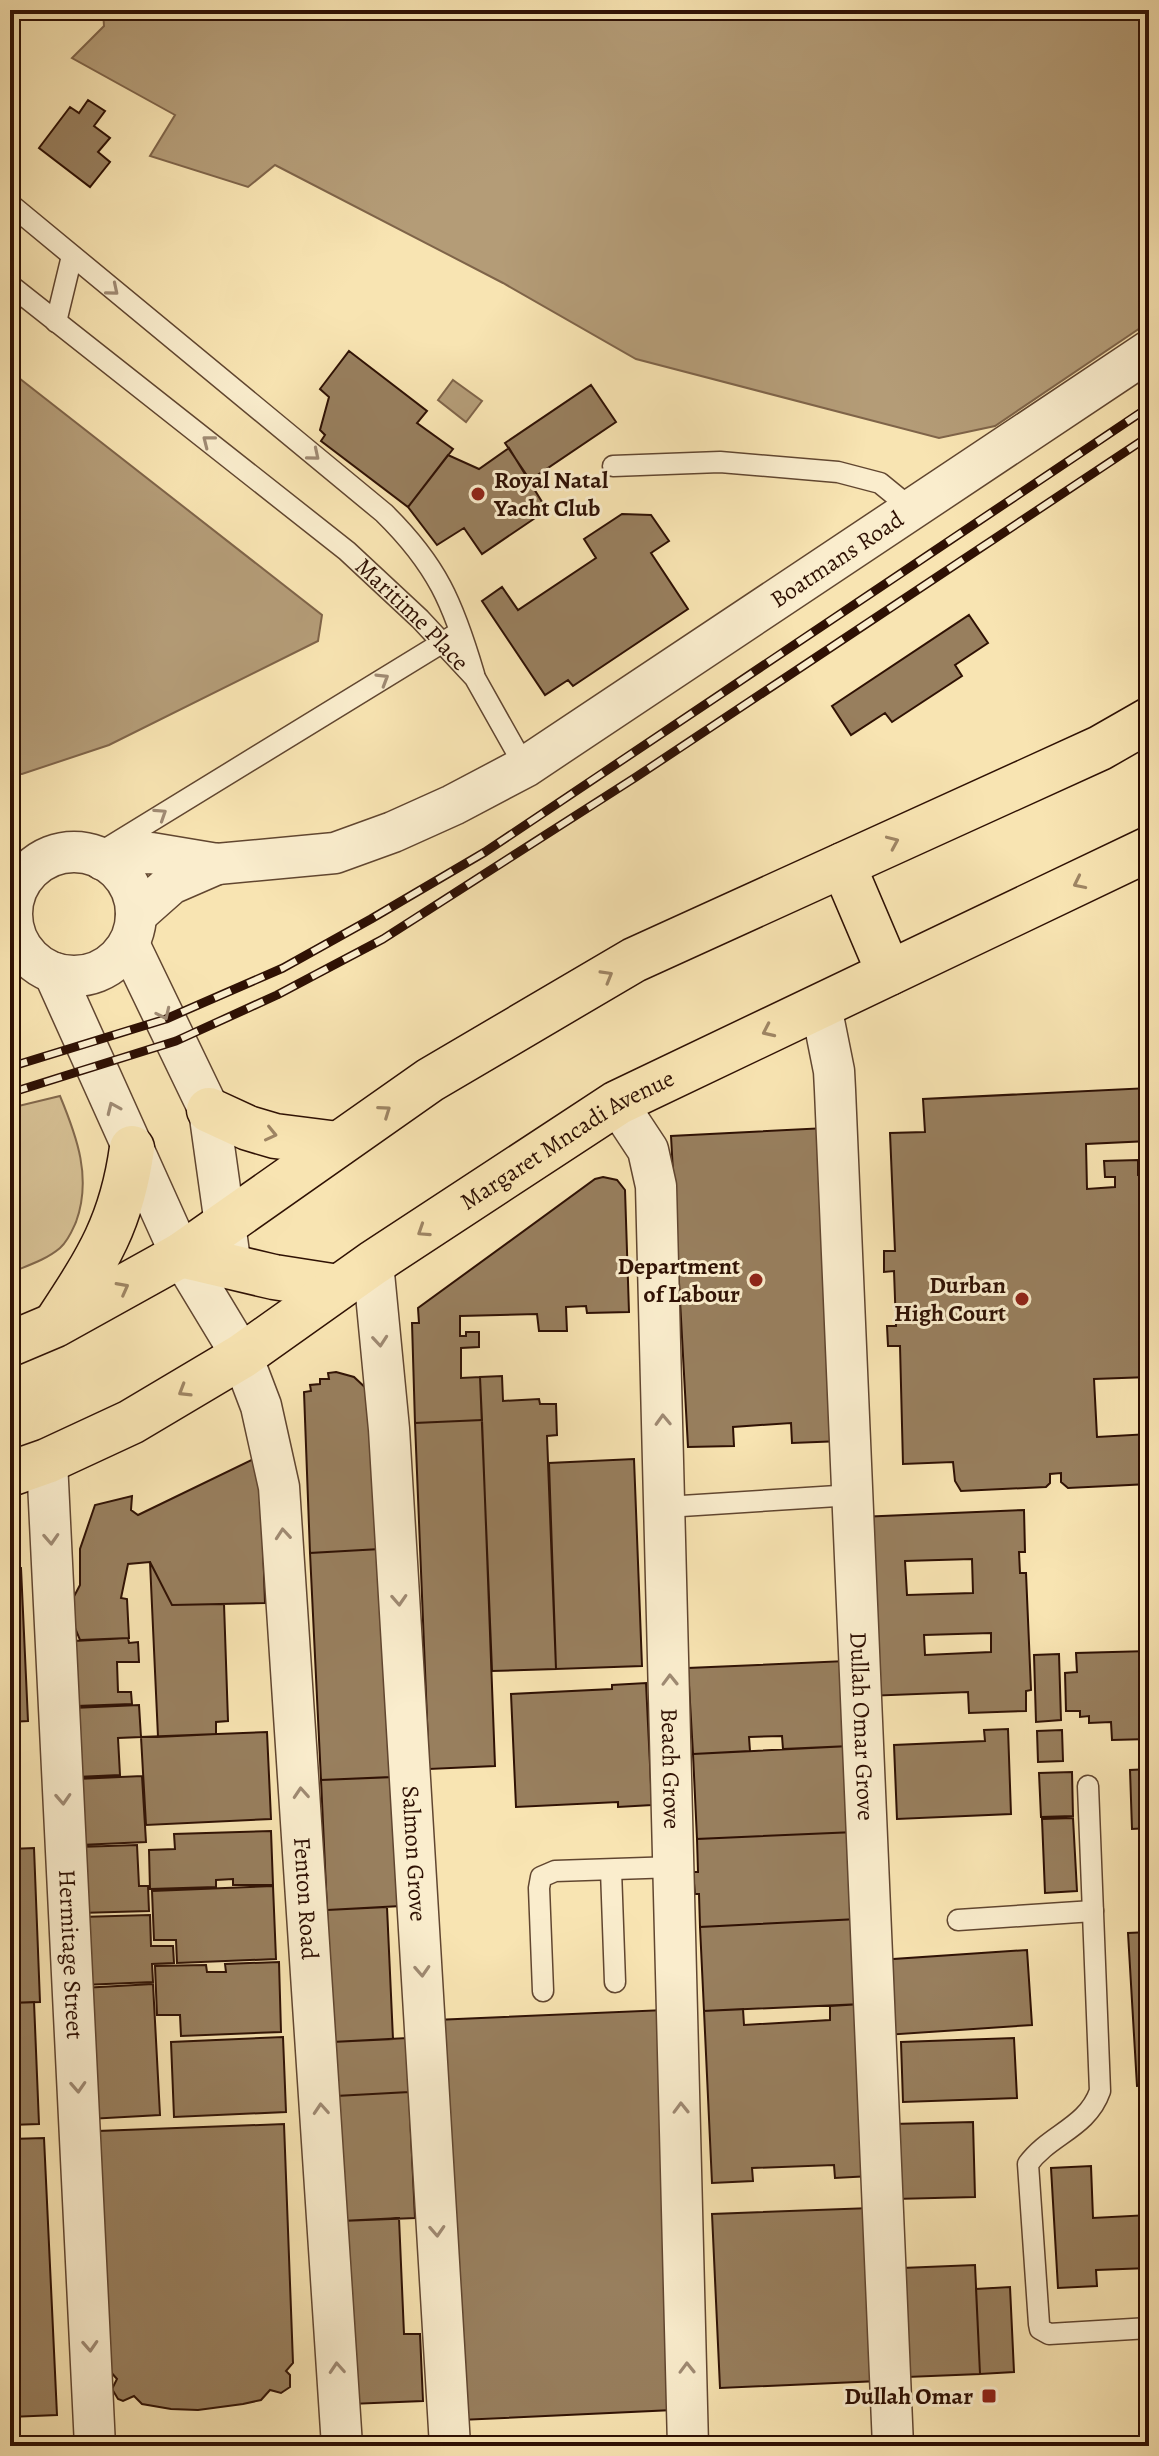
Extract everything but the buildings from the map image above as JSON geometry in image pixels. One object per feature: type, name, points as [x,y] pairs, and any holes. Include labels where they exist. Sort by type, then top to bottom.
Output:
[{"type":"main road","points":[[10,1344],[55,1325],[181,1255],[430,1080],[634,960],[1100,748],[1149,720]]},
{"type":"main road","name":"Margaret Mncadi Avenue","points":[[28,1468],[131,1422],[242,1356],[356,1275],[617,1103],[1149,849]]},
{"type":"main road","points":[[843,865],[889,973]]},
{"type":"main road","points":[[209,1110],[248,1128],[275,1136],[338,1144]]},
{"type":"main road","points":[[55,1325],[103,1249],[127,1189],[132,1148]]},
{"type":"main road","points":[[181,1255],[230,1268],[356,1275]]},
{"type":"street","name":"Boatmans Road","points":[[525,767],[1149,351]]},
{"type":"street","points":[[242,1356],[181,1255],[132,1148],[31,959],[20,946],[11,916],[12,901],[19,884],[28,871],[41,861],[56,854],[72,852],[99,858],[151,853],[217,864],[335,853],[441,811],[525,767]]},
{"type":"street","points":[[99,858],[124,877],[135,901],[133,929],[209,1110],[242,1356]]},
{"type":"street","points":[[36,973],[88,975],[105,968],[118,958],[133,929],[171,884],[217,864]]},
{"type":"street","name":"Dullah Omar Grove","points":[[821,1006],[834,1071],[893,2446]]},
{"type":"street","name":"Beach Grove","points":[[617,1103],[648,1150],[656,1186],[688,2446]]},
{"type":"street","name":"Salmon Grove","points":[[356,1275],[389,1429],[450,2446]]},
{"type":"street","name":"Fenton Road","points":[[242,1356],[261,1406],[279,1487],[342,2446]]},
{"type":"street","name":"Hermitage Street","points":[[28,1468],[95,2446]]},
{"type":"lane","points":[[10,204],[384,513],[422,554],[438,579],[461,632],[475,678]]},
{"type":"lane","points":[[56,322],[72,256]]},
{"type":"lane","name":"Maritime Place","points":[[10,285],[347,551],[475,678],[525,767]]},
{"type":"lane","points":[[613,466],[720,462],[838,472],[880,483],[913,510]]},
{"type":"lane","points":[[99,858],[461,632]]},
{"type":"lane","points":[[666,1507],[853,1495]]},
{"type":"lane","points":[[1088,1786],[1100,2091],[1095,2105],[1085,2118],[1047,2143],[1028,2164],[1039,2324],[1040,2329],[1049,2334],[1149,2328]]},
{"type":"lane","points":[[543,1991],[541,1877],[555,1871],[675,1867]]},
{"type":"lane","points":[[611,1870],[615,1982]]},
{"type":"lane","points":[[958,1920],[1093,1911]]},
{"type":"shaded area","points":[[103,10],[1149,10],[1149,322],[995,426],[939,438],[636,359],[503,283],[275,165],[248,187],[150,156],[175,115],[72,58],[104,26]]},
{"type":"shaded area","points":[[10,371],[322,615],[318,641],[109,745],[22,774],[10,773]]},
{"type":"shaded area","points":[[453,380],[482,401],[466,422],[438,400]]},
{"type":"shaded area","points":[[60,1096],[77,1142],[83,1190],[81,1206],[68,1239],[60,1248],[10,1273],[10,1108]]},
{"type":"railway","points":[[10,1067],[166,1019],[283,968],[371,919],[485,852],[1149,407]]},
{"type":"railway","points":[[10,1093],[176,1041],[277,995],[383,939],[636,777],[1149,436]]},
{"type":"place","name":"Royal Natal Yacht Club","points":[[478,494]]},
{"type":"place","name":"Department of Labour","points":[[756,1280]]},
{"type":"place","name":"Durban High Court","points":[[1022,1299]]},
{"type":"place","name":"Dullah Omar","points":[[989,2396]]}]
